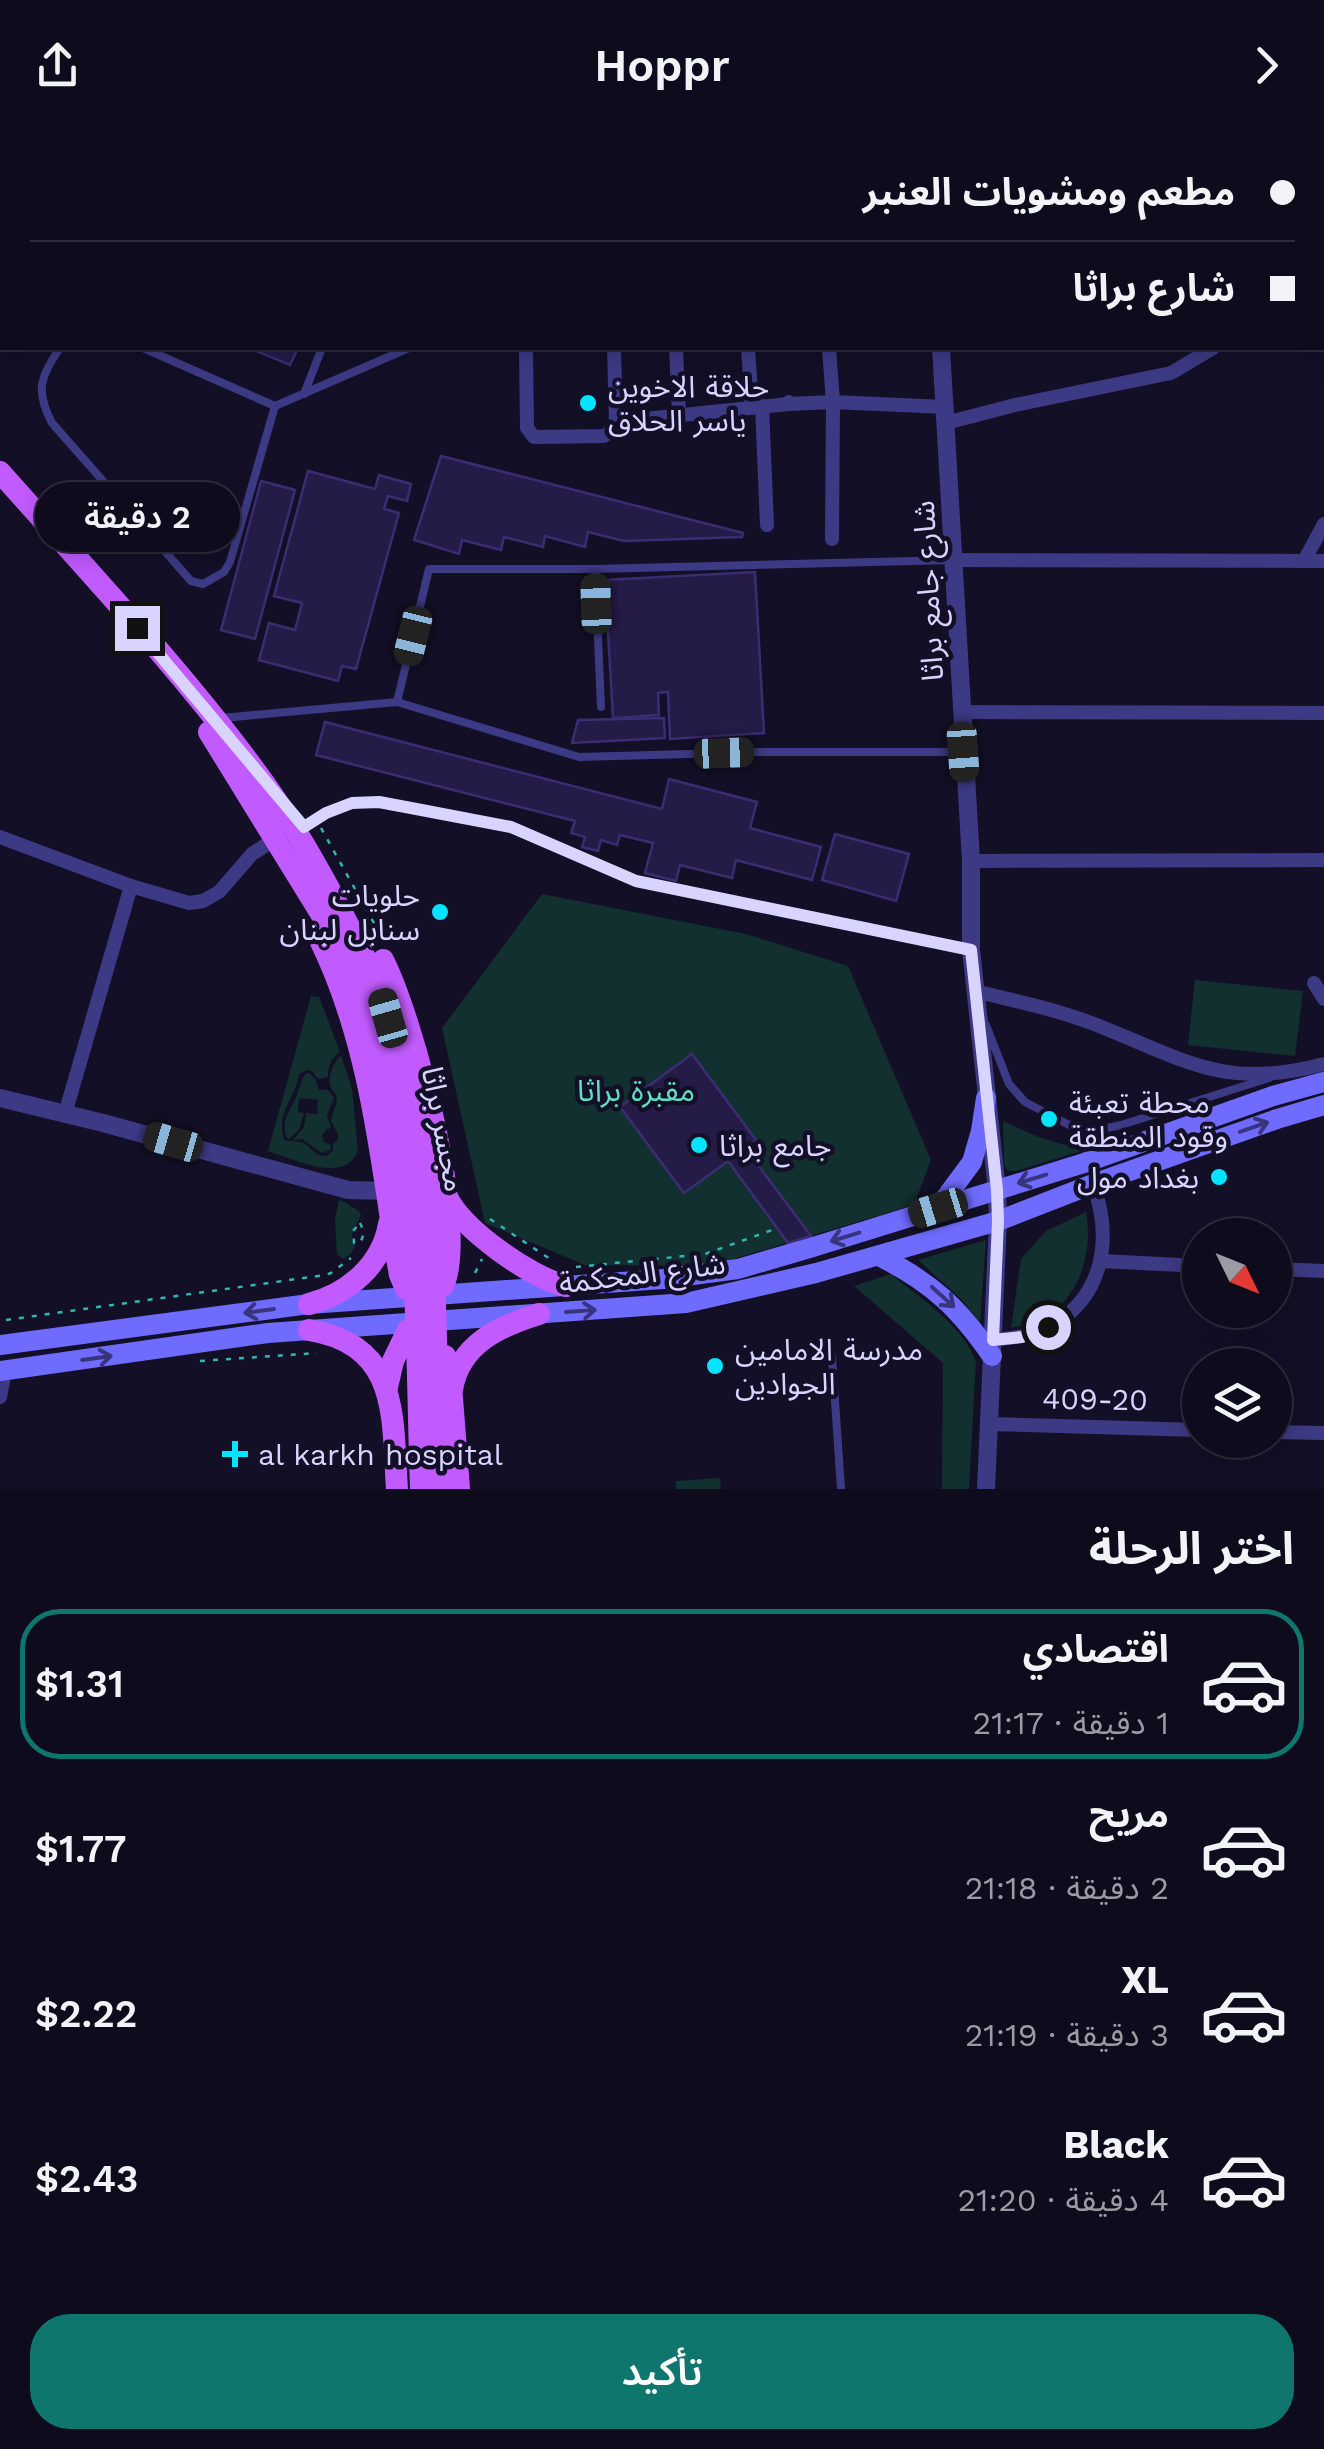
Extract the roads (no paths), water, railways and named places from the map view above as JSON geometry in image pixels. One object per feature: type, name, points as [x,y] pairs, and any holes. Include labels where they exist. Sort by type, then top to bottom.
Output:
[{"type":"main road","points":[[0,472],[215,719],[248,775],[269,844],[326,952],[344,997],[374,1108],[399,1270],[403,1310],[387,1386]]},
{"type":"main road","points":[[0,492],[248,775],[310,824],[403,1006],[437,1141],[445,1190],[452,1299]]},
{"type":"main road","name":"مجسر براثا","points":[[248,775],[326,882],[410,1096],[430,1219],[440,1489]]},
{"type":"main road","name":"مجسر براثا","points":[[371,990],[403,1161],[415,1290],[421,1489]]},
{"type":"main road","name":"شارع المحكمة","points":[[2,1371],[310,1330],[566,1273],[663,1280],[738,1269],[1084,1163],[1273,1096],[1324,1082]]},
{"type":"main road","points":[[938,1208],[972,1162],[986,1098]]},
{"type":"main road","name":"شارع المحكمة","points":[[452,1299],[540,1314],[686,1304],[880,1256],[998,1221],[1093,1184],[1324,1105]]},
{"type":"main road","points":[[389,1202],[399,1224],[420,1237],[432,1232],[440,1222],[445,1190]]},
{"type":"main road","points":[[445,1190],[455,1211],[474,1230],[535,1274],[566,1273]]},
{"type":"main road","points":[[309,1304],[338,1293],[364,1274],[382,1248],[389,1202]]},
{"type":"main road","points":[[880,1256],[914,1273],[944,1296],[993,1348]]},
{"type":"main road","name":"شارع المحكمة","points":[[0,1346],[309,1304],[403,1310]]},
{"type":"main road","points":[[451,1409],[454,1380],[469,1351],[494,1332],[540,1314]]},
{"type":"main road","points":[[310,1330],[337,1336],[355,1346],[378,1369],[387,1386],[394,1430],[397,1489]]},
{"type":"main road","points":[[445,1356],[459,1489]]},
{"type":"main road","points":[[394,1430],[396,1411],[411,1398]]},
{"type":"street","points":[[526,350],[527,428],[534,436],[604,436],[612,430],[616,422],[614,350]]},
{"type":"street","points":[[676,350],[678,415]]},
{"type":"street","points":[[748,350],[757,406],[766,525]]},
{"type":"street","points":[[828,350],[833,402],[832,539]]},
{"type":"street","name":"شارع جامع براثا","points":[[941,350],[971,862],[971,950],[997,1190],[986,1489]]},
{"type":"street","points":[[616,422],[789,403],[833,402],[946,415],[1015,406],[1171,373],[1210,350]]},
{"type":"street","points":[[1304,561],[1324,524]]},
{"type":"street","points":[[953,560],[1324,561]]},
{"type":"street","points":[[963,712],[1324,713]]},
{"type":"street","points":[[0,837],[189,903],[203,902],[219,892],[252,854],[269,844]]},
{"type":"street","points":[[971,862],[1324,860]]},
{"type":"street","points":[[65,1114],[132,886]]},
{"type":"street","points":[[1314,983],[1324,999]]},
{"type":"street","points":[[974,991],[1092,1022],[1157,1052],[1216,1071],[1253,1076],[1324,1064]]},
{"type":"street","points":[[0,1098],[389,1202]]},
{"type":"street","points":[[993,1348],[1048,1327],[1072,1310],[1089,1288],[1100,1261],[1104,1235],[1102,1209],[1093,1184]]},
{"type":"street","points":[[1100,1261],[1182,1265]]},
{"type":"street","points":[[1292,1270],[1324,1271]]},
{"type":"street","points":[[0,1397],[2,1371]]},
{"type":"street","name":"409-20","points":[[989,1424],[1182,1429]]},
{"type":"street","points":[[1292,1432],[1324,1433]]},
{"type":"lane","points":[[59,350],[44,370],[41,388],[42,404],[52,423],[191,581],[203,584],[224,572],[230,562],[276,406]]},
{"type":"lane","points":[[147,350],[276,406],[394,351]]},
{"type":"lane","points":[[304,394],[321,350]]},
{"type":"lane","points":[[397,702],[429,569],[953,560]]},
{"type":"lane","points":[[595,569],[602,707]]},
{"type":"lane","points":[[215,719],[397,702],[579,758],[761,752],[963,752]]},
{"type":"lane","points":[[310,824],[352,803],[379,802],[511,827],[636,881],[971,950]]},
{"type":"lane","points":[[974,991],[1009,1084],[1024,1102],[1090,1132],[1282,1074]]},
{"type":"lane","points":[[832,1357],[841,1489]]},
{"type":"place","name":"حلاقة الاخوين ياسر الحلاق","points":[[588,403]]},
{"type":"place","name":"حلويات سنابل لبنان","points":[[440,912]]},
{"type":"place","name":"محطة تعبئة وقود المنطقة","points":[[1049,1119]]},
{"type":"place","name":"جامع براثا","points":[[699,1145]]},
{"type":"place","name":"بغداد مول","points":[[1219,1177]]},
{"type":"place","name":"مدرسة الامامين الجوادين","points":[[715,1366]]},
{"type":"place","name":"al karkh hospital","points":[[235,1454]]},
{"type":"park label","name":"مقبرة براثا","points":[[636,1090]]}]
